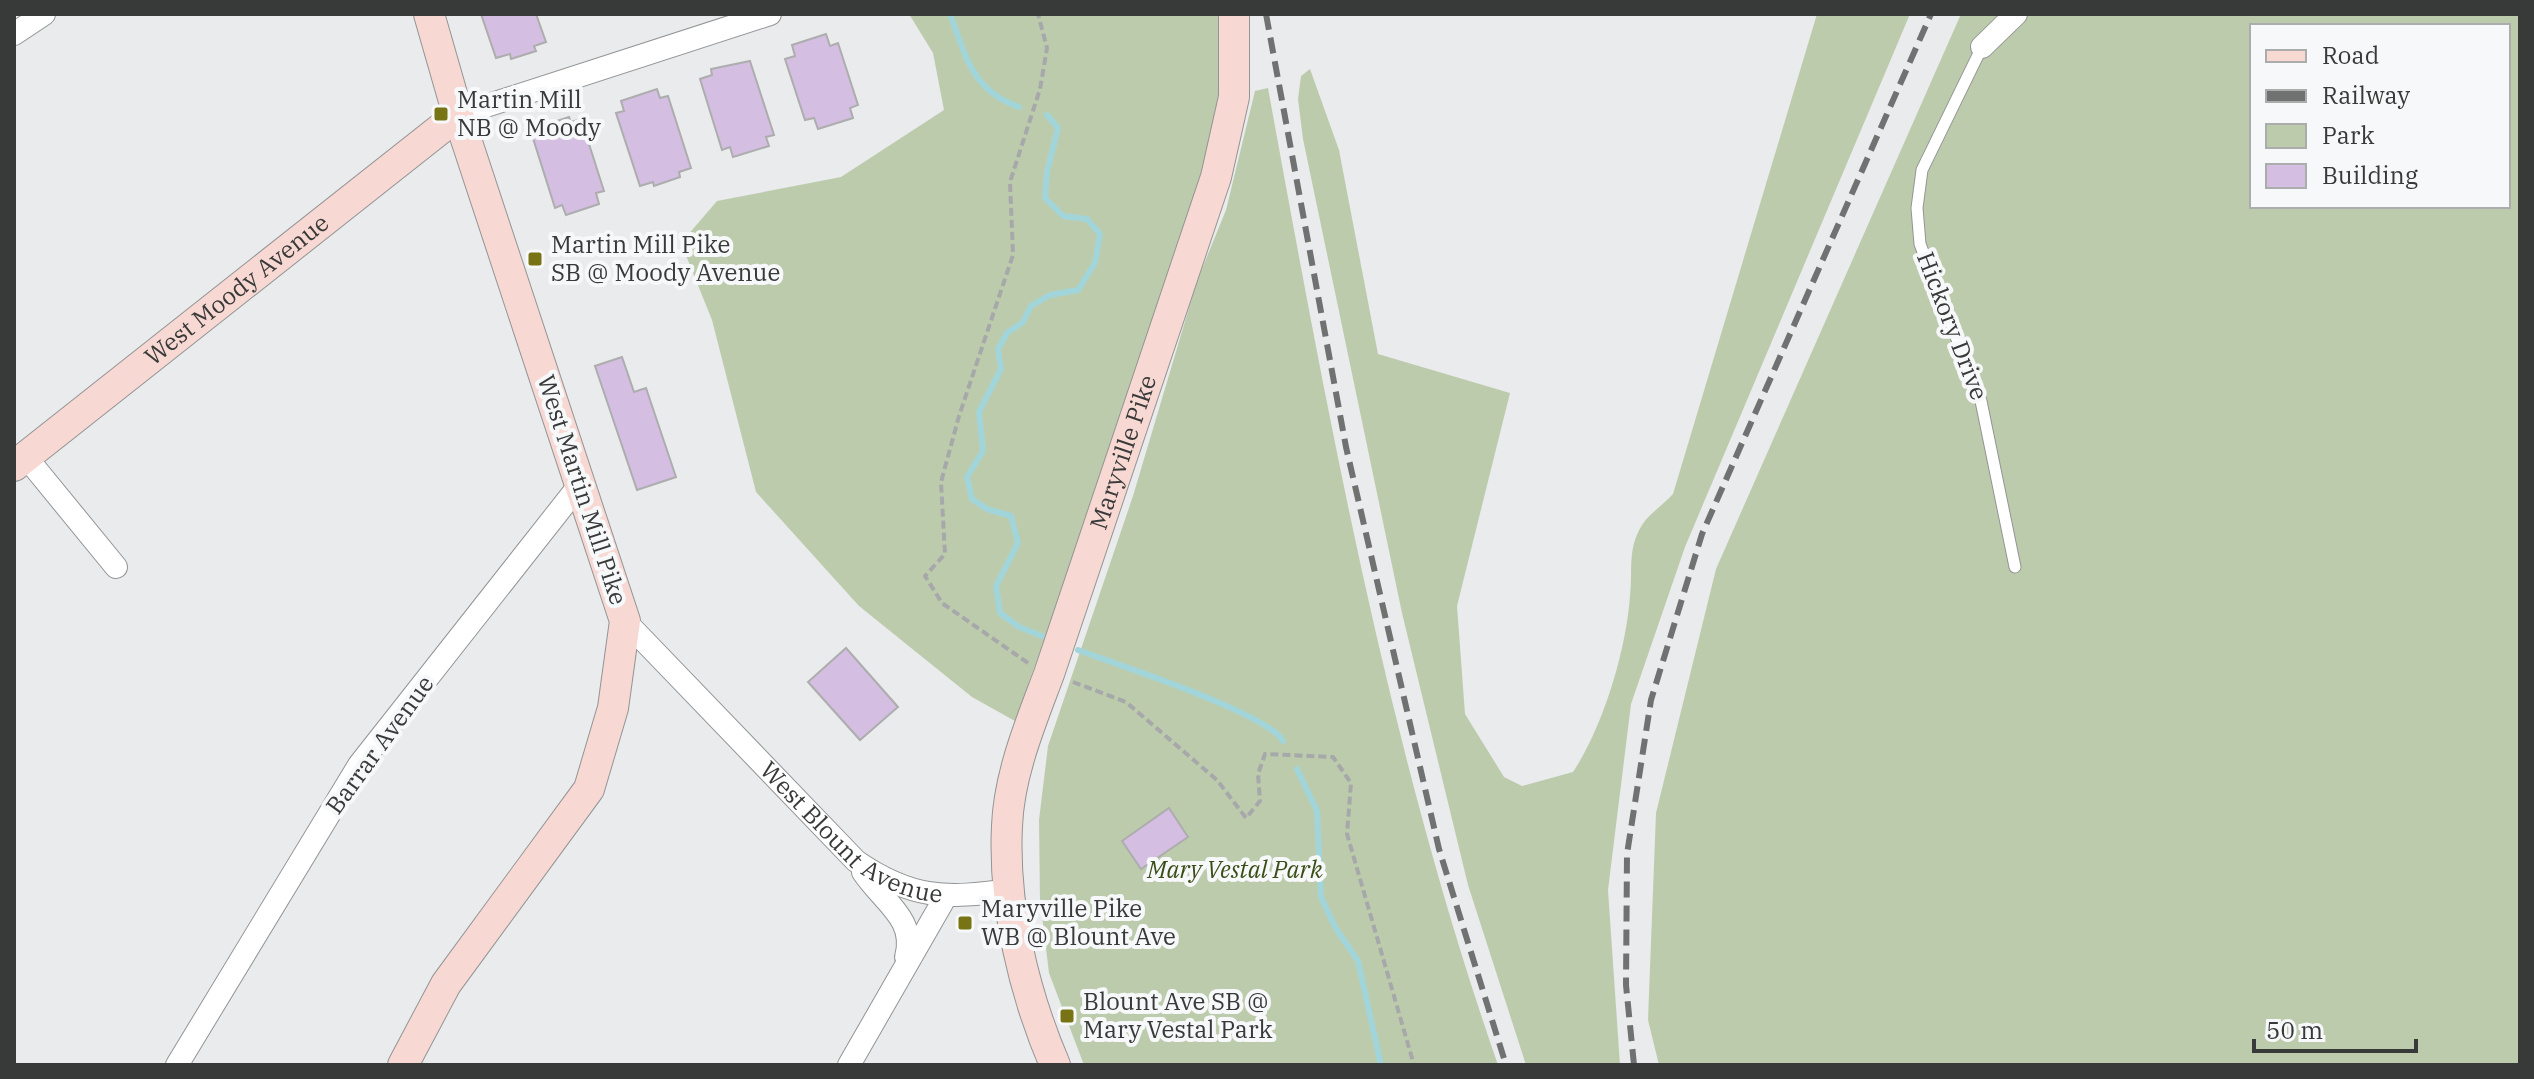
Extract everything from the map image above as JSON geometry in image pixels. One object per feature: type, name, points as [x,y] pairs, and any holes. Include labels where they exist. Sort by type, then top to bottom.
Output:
[{"type":"street","points":[[14,34],[44,14]]},
{"type":"street","name":"West Martin Mill Pike","points":[[403,1065],[446,984],[589,789],[613,708],[625,621],[458,115],[429,14]]},
{"type":"street","points":[[458,115],[770,14]]},
{"type":"street","name":"Maryville Pike","points":[[1010,890],[1007,825],[1022,746],[1216,177],[1234,97],[1234,14]]},
{"type":"street","name":"Hickory Drive","points":[[1982,47],[2016,14]]},
{"type":"street","name":"West Moody Avenue","points":[[20,462],[458,115]]},
{"type":"street","points":[[20,462],[116,567]]},
{"type":"street","name":"Barrar Avenue","points":[[177,1065],[359,765],[581,483]]},
{"type":"street","name":"West Blount Avenue","points":[[625,621],[856,861],[903,887],[927,895],[1010,890]]},
{"type":"street","points":[[856,861],[908,929],[909,946],[903,969]]},
{"type":"street","points":[[1010,890],[1031,1002],[1055,1065]]},
{"type":"street","points":[[849,1065],[946,896]]},
{"type":"lane","name":"Hickory Drive","points":[[1982,47],[1922,170],[1917,208],[1920,244],[1981,401],[2015,567]]},
{"type":"path","points":[[1038,14],[1047,48],[1040,89],[1010,182],[1013,255],[959,416],[941,482],[945,554],[925,576],[942,603],[1015,656],[1049,674],[1126,702],[1217,780],[1246,818],[1260,801],[1258,774],[1265,754],[1333,757],[1351,783],[1347,834],[1414,1065]]},
{"type":"green space","points":[[909,14],[1218,14],[1223,100],[1211,149],[1078,546],[1015,721],[972,697],[859,606],[756,492],[712,320],[681,243],[717,201],[841,177],[944,110],[933,53]]},
{"type":"green space","points":[[1817,14],[1910,14],[1685,547],[1631,704],[1608,890],[1620,1065],[1526,1065],[1468,885],[1402,613],[1303,139],[1298,99],[1301,76],[1310,69],[1339,150],[1378,354],[1510,393],[1457,606],[1465,714],[1504,777],[1522,786],[1573,772],[1603,711],[1624,640],[1634,543],[1645,521],[1673,494]]},
{"type":"green space","points":[[1961,14],[2520,14],[2520,1065],[1659,1065],[1648,1020],[1656,813],[1716,569]]},
{"type":"green space","name":"Mary Vestal Park","points":[[1268,88],[1364,581],[1424,825],[1498,1065],[1084,1065],[1049,973],[1040,899],[1039,820],[1048,746],[1133,496],[1197,281],[1226,210],[1255,91]]},
{"type":"building","points":[[481,14],[536,14],[546,42],[534,46],[536,51],[511,59],[510,54],[496,58]]},
{"type":"building","points":[[826,34],[830,46],[838,43],[858,105],[850,108],[853,118],[818,129],[814,118],[805,120],[785,59],[795,56],[792,45]]},
{"type":"building","points":[[750,61],[774,135],[766,137],[769,146],[733,157],[730,147],[722,150],[700,79],[712,75],[711,69]]},
{"type":"building","points":[[657,89],[660,98],[668,96],[691,168],[679,172],[680,177],[654,186],[653,182],[640,186],[616,113],[624,111],[621,101]]},
{"type":"building","points":[[569,117],[571,122],[581,119],[604,191],[596,193],[599,204],[566,215],[562,205],[555,208],[532,135],[543,131],[541,126]]},
{"type":"building","points":[[622,357],[634,392],[646,388],[676,477],[637,490],[595,366]]},
{"type":"building","points":[[846,648],[898,707],[860,740],[808,682]]},
{"type":"building","points":[[1169,808],[1188,837],[1141,869],[1122,841]]},
{"type":"waterway","points":[[950,14],[966,58],[981,82],[1003,100],[1019,107]]},
{"type":"waterway","points":[[1042,636],[1019,627],[1000,613],[996,586],[1018,543],[1011,516],[987,509],[972,499],[967,477],[983,451],[979,412],[1001,369],[998,349],[1007,333],[1023,322],[1031,306],[1050,295],[1078,290],[1095,263],[1100,234],[1087,219],[1063,216],[1045,198],[1047,172],[1058,128],[1047,115]]},
{"type":"waterway","points":[[1078,650],[1221,704],[1250,717],[1283,741]]},
{"type":"waterway","points":[[1297,769],[1317,811],[1321,897],[1335,927],[1358,961],[1381,1065]]},
{"type":"railway","points":[[1266,14],[1346,447],[1439,849],[1506,1065]]},
{"type":"railway","points":[[1634,1065],[1626,985],[1627,854],[1651,700],[1702,534],[1931,14]]},
{"type":"place","name":"Martin Mill NB @ Moody","points":[[441,114]]},
{"type":"place","name":"Martin Mill Pike SB @ Moody Avenue","points":[[535,259]]},
{"type":"place","name":"Maryville Pike WB @ Blount Ave","points":[[965,923]]},
{"type":"place","name":"Blount Ave SB @ Mary Vestal Park","points":[[1067,1016]]}]
